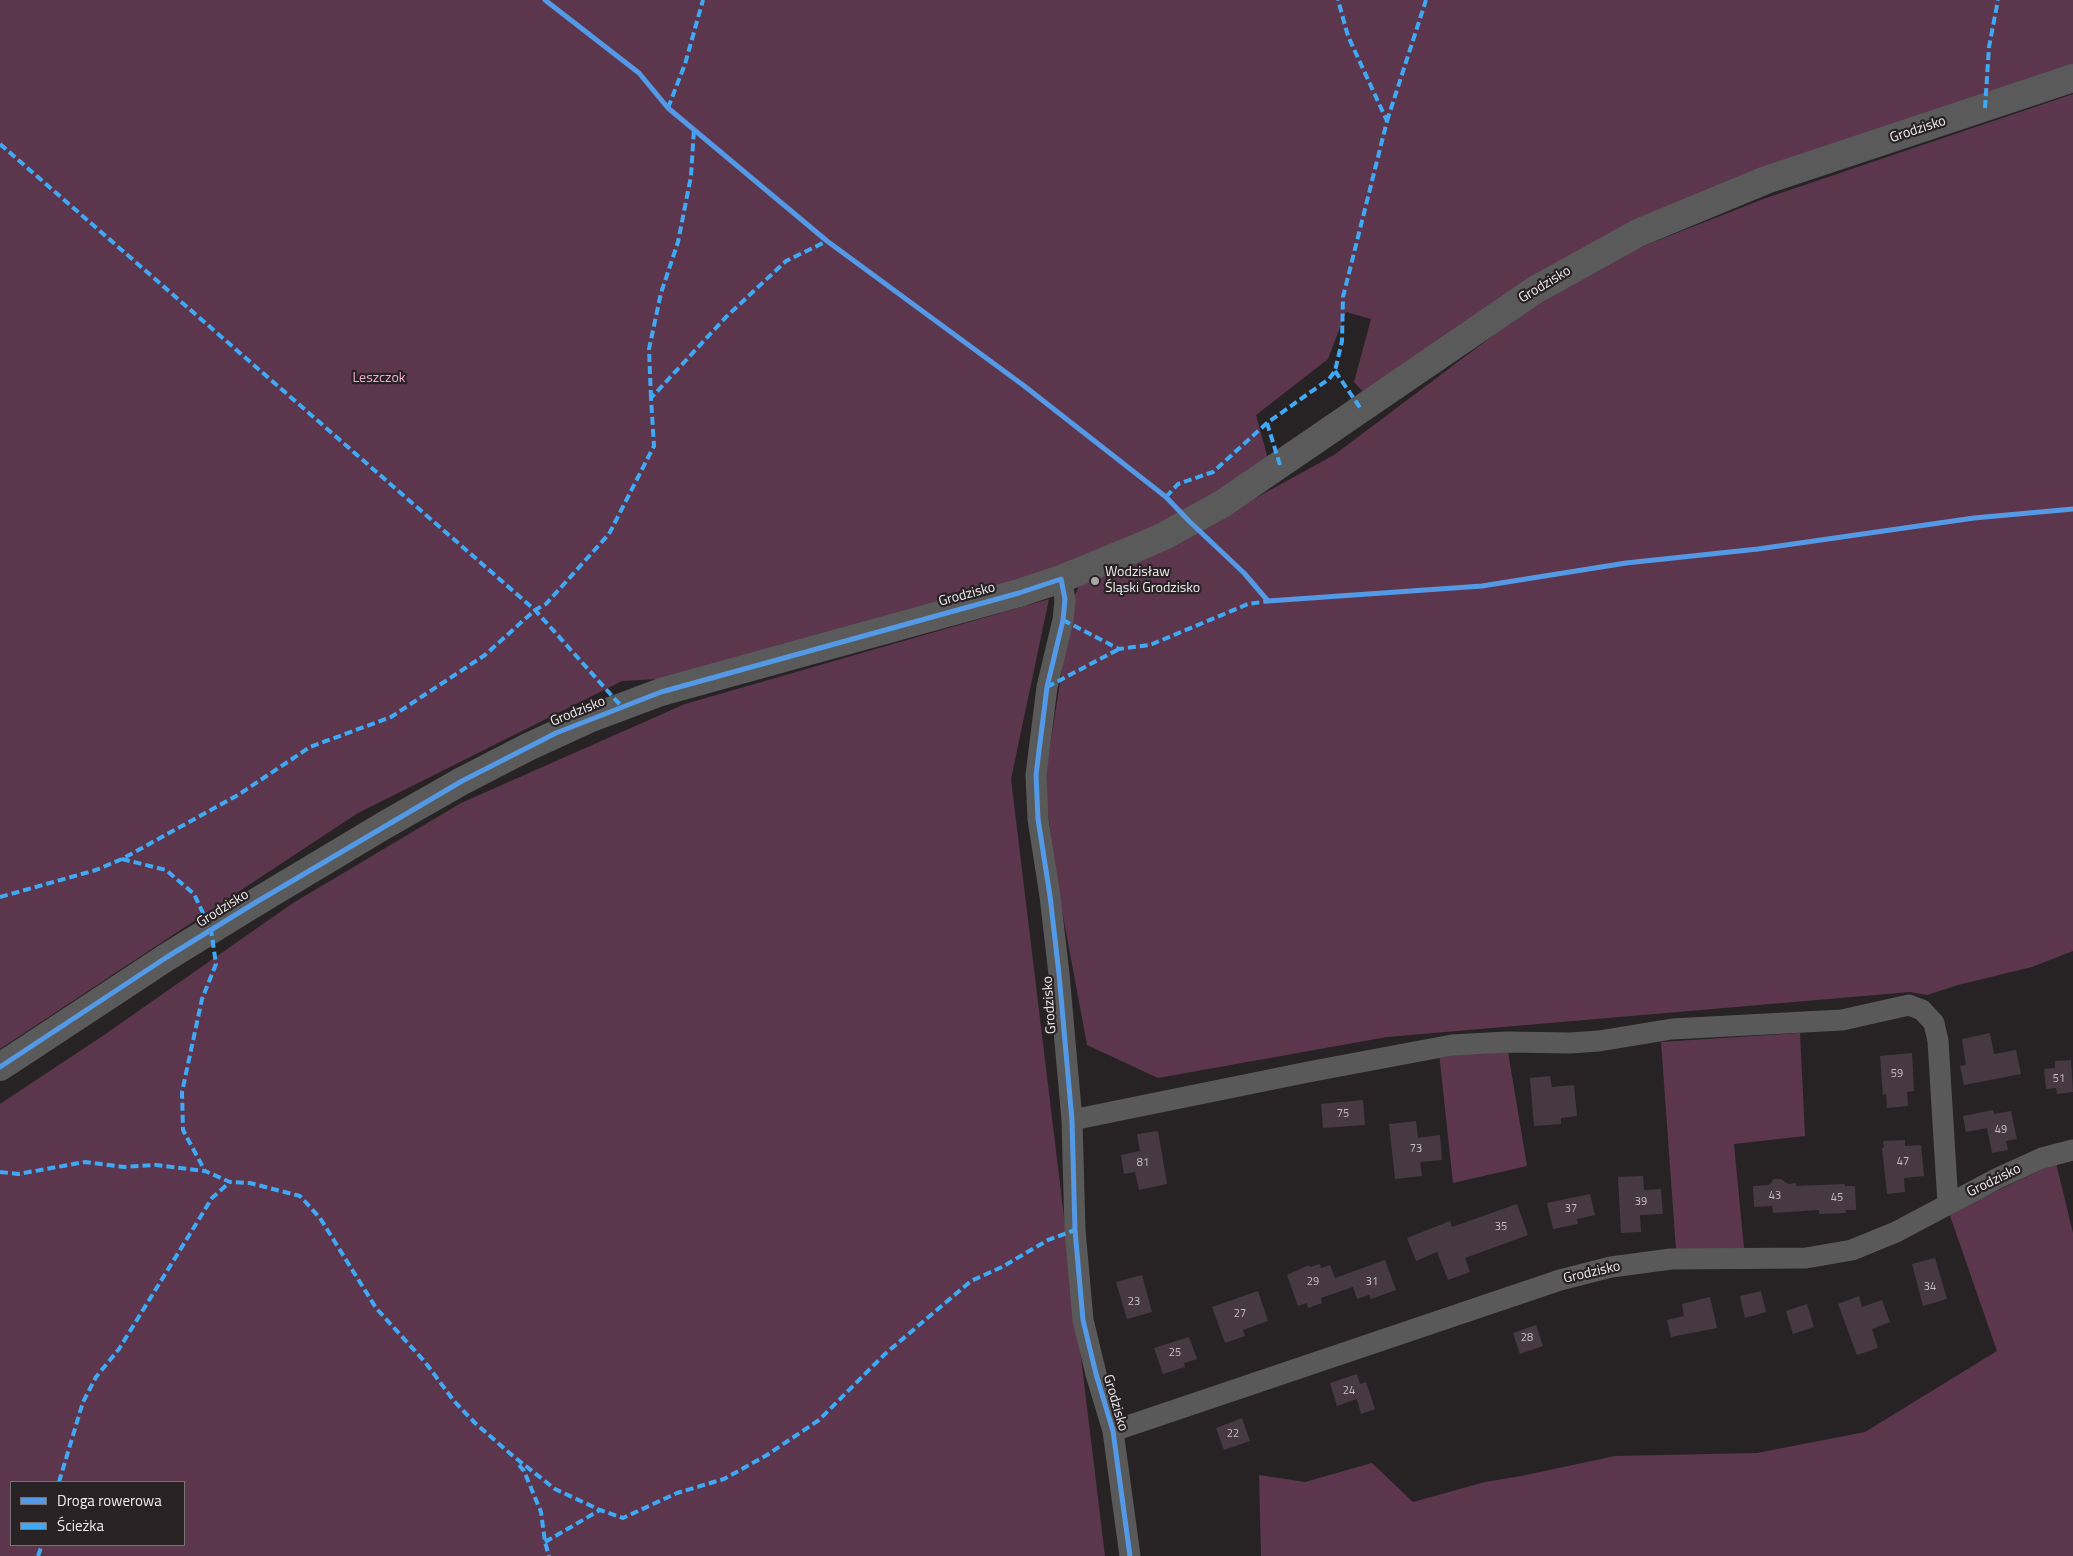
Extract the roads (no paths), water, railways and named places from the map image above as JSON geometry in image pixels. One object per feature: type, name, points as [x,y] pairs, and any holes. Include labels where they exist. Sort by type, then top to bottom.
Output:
[{"type":"street","name":"Grodzisko","points":[[0,1067],[253,904],[462,781],[556,733],[661,692],[1019,593],[1061,579],[1156,539],[1222,504],[1534,290],[1638,233],[1766,180],[2073,78]]},
{"type":"street","name":"Grodzisko","points":[[1061,579],[1065,599],[1063,620],[1047,687],[1036,775],[1038,819],[1050,896],[1059,974],[1072,1120],[1075,1230],[1083,1320],[1096,1374],[1113,1431],[1130,1556]]},
{"type":"street","points":[[1072,1120],[1452,1045],[1507,1042],[1570,1043],[1599,1041],[1672,1029],[1842,1020],[1909,1005],[1922,1010],[1934,1024],[1938,1041],[1948,1204]]},
{"type":"street","name":"Grodzisko","points":[[1113,1431],[1560,1280],[1611,1266],[1671,1259],[1806,1258],[1852,1250],[1896,1232],[1998,1178],[2042,1158],[2073,1150]]},
{"type":"place","name":"Wodzisław Śląski Grodzisko","points":[[1095,581]]},
{"type":"park label","name":"Leszczok","points":[[379,379]]}]
